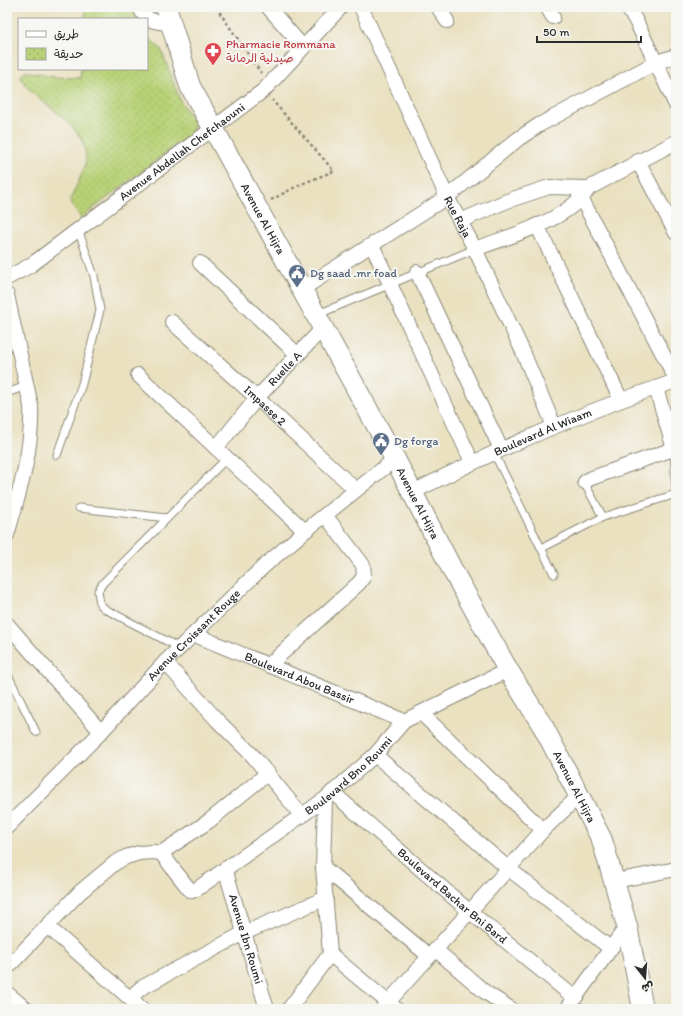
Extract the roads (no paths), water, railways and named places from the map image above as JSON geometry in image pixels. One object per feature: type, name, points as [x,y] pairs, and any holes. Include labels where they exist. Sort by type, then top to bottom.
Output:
[{"type":"street","points":[[140,7],[144,17],[146,18]]},
{"type":"street","points":[[268,7],[303,47]]},
{"type":"street","name":"Avenue Abdellah Chefchaouni","points":[[7,278],[31,265],[78,228],[267,87],[341,7]]},
{"type":"street","name":"Rue Raja","points":[[362,7],[447,197],[475,249],[523,352],[554,426]]},
{"type":"street","points":[[438,7],[448,21]]},
{"type":"street","points":[[627,7],[657,62],[676,105]]},
{"type":"street","points":[[148,19],[153,21],[168,15]]},
{"type":"street","name":"Avenue Al Hijra","points":[[168,15],[190,86],[212,128],[413,492],[454,573],[508,670],[544,728],[602,840],[615,881],[626,926],[643,1009]]},
{"type":"street","points":[[302,289],[447,197],[518,139],[539,125],[657,62],[676,56]]},
{"type":"street","points":[[475,249],[538,225],[565,212],[582,192],[676,142]]},
{"type":"street","points":[[638,161],[676,233]]},
{"type":"street","points":[[460,221],[507,201],[549,187],[582,192]]},
{"type":"street","points":[[582,192],[676,380]]},
{"type":"street","points":[[538,225],[621,400]]},
{"type":"street","points":[[372,245],[472,462]]},
{"type":"street","points":[[200,263],[298,355]]},
{"type":"street","points":[[417,272],[498,451]]},
{"type":"street","points":[[7,295],[31,406],[30,442],[7,535]]},
{"type":"street","name":"Impasse 2","points":[[172,322],[356,490]]},
{"type":"street","name":"Ruelle A","points":[[216,448],[257,398],[298,355],[320,322]]},
{"type":"street","points":[[138,375],[305,531]]},
{"type":"street","name":"Boulevard Al Wiaam","points":[[413,492],[472,462],[554,426],[676,380]]},
{"type":"street","points":[[585,482],[589,479],[675,448],[656,388]]},
{"type":"street","name":"Avenue Croissant Rouge","points":[[7,827],[101,732],[165,662],[195,635],[263,567],[305,531],[395,459]]},
{"type":"street","points":[[269,665],[359,583],[364,576],[363,565],[325,515]]},
{"type":"street","points":[[7,624],[101,732]]},
{"type":"street","name":"Boulevard Abou Bassir","points":[[195,635],[404,721]]},
{"type":"street","points":[[165,662],[217,720],[268,773],[302,816]]},
{"type":"street","name":"Boulevard Bno Roumi","points":[[160,853],[192,891],[302,816],[328,796],[375,755],[404,721],[421,714],[508,670]]},
{"type":"street","points":[[421,714],[543,830]]},
{"type":"street","points":[[375,755],[509,869],[610,948]]},
{"type":"street","points":[[7,968],[80,892],[121,860],[139,853],[160,853],[209,821],[268,773]]},
{"type":"street","points":[[330,954],[389,1007],[432,953],[469,911],[509,869],[543,830],[580,795]]},
{"type":"street","points":[[289,1009],[330,954],[323,867],[328,796]]},
{"type":"street","name":"Boulevard Bachar Bni Bard","points":[[328,796],[469,911],[571,1003]]},
{"type":"street","points":[[323,867],[432,953],[511,1009]]},
{"type":"street","name":"Avenue Ibn Roumi","points":[[225,869],[268,1009]]},
{"type":"street","points":[[615,881],[676,869]]},
{"type":"street","points":[[130,998],[141,988],[244,933],[326,898]]},
{"type":"street","points":[[47,926],[142,1009]]},
{"type":"street","points":[[571,1003],[626,926]]},
{"type":"street","points":[[7,993],[26,1009]]},
{"type":"lane","points":[[57,455],[82,384],[100,310],[94,276],[78,228]]},
{"type":"lane","points":[[320,322],[390,284],[475,249]]},
{"type":"lane","points":[[7,393],[26,386]]},
{"type":"lane","points":[[542,548],[603,517],[676,494],[675,448]]},
{"type":"lane","points":[[498,451],[554,574]]},
{"type":"lane","points":[[180,648],[105,608],[100,604],[98,599],[98,591],[103,583],[227,458]]},
{"type":"lane","points":[[585,482],[603,517]]},
{"type":"lane","points":[[79,508],[167,518]]},
{"type":"lane","points":[[7,673],[36,732]]},
{"type":"place","name":"Pharmacie Rommana صيدلية الرمانة","points":[[213,66]]},
{"type":"place","name":"Dg saad .mr foad","points":[[297,288]]},
{"type":"place","name":"Dg forga","points":[[381,456]]}]
